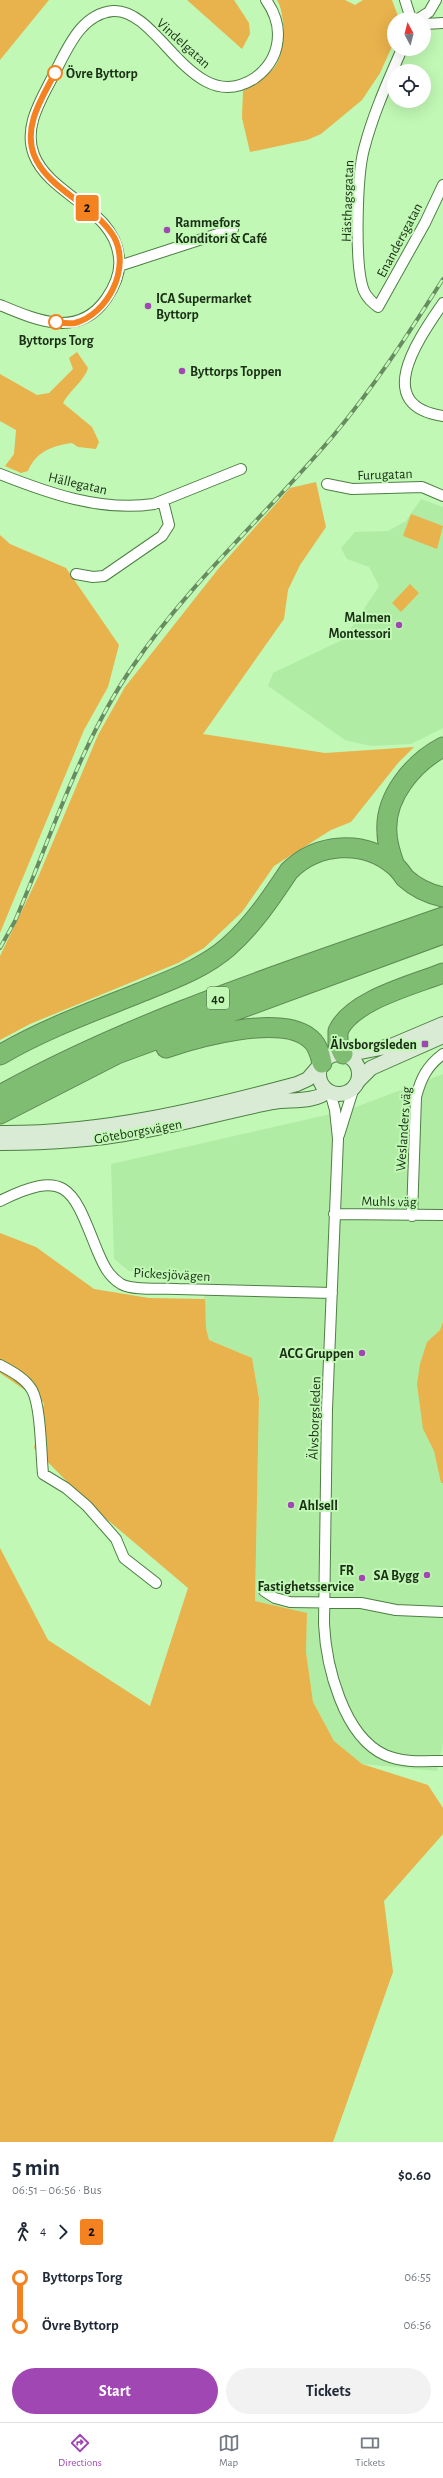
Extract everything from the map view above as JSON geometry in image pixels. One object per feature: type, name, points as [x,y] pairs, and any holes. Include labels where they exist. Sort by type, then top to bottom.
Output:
[{"type":"highway","points":[[395,866],[386,831],[393,800],[399,788],[416,766],[443,747]]},
{"type":"highway","points":[[0,1054],[54,1028],[182,976],[206,963],[227,948],[246,930],[289,870],[308,856],[328,849],[350,847],[378,855],[395,866],[418,888],[443,897]]},
{"type":"highway","name":"40","points":[[0,1095],[41,1072],[123,1034],[194,1006],[443,917]]},
{"type":"highway","name":"40","points":[[0,1114],[116,1054],[443,934]]},
{"type":"highway","points":[[344,1055],[338,1043],[338,1031],[354,1013],[382,997],[443,973]]},
{"type":"highway","points":[[51,1087],[191,1040],[252,1029],[284,1029],[303,1034],[317,1048],[321,1064]]},
{"type":"main road","name":"Göteborgsvägen","points":[[273,1096],[321,1064],[330,1056],[344,1055],[391,1046],[443,1024]]},
{"type":"main road","name":"Göteborgsvägen","points":[[0,1133],[8,1140],[61,1142],[114,1136],[273,1096],[314,1089],[344,1094],[372,1068],[443,1036]]},
{"type":"main road","points":[[344,1055],[353,1060],[357,1066],[356,1084]]},
{"type":"main road","points":[[321,1064],[320,1081],[329,1091]]},
{"type":"street","name":"Vindelgatan","points":[[0,304],[32,318],[74,323],[89,316],[104,302],[115,285],[119,266],[118,247],[104,224],[47,174],[34,156],[31,144],[32,122],[55,73],[86,22],[104,13],[115,11],[138,20],[190,70],[205,81],[223,86],[246,82],[267,67],[276,48],[278,32],[276,18],[266,0]]},
{"type":"street","points":[[405,0],[409,12]]},
{"type":"street","points":[[429,12],[436,0]]},
{"type":"street","points":[[431,24],[443,24]]},
{"type":"street","name":"Hästhagsgatan","points":[[378,306],[367,298],[361,281],[358,211],[360,176],[364,149],[399,56]]},
{"type":"street","name":"Enandersgatan","points":[[378,306],[425,223],[443,185]]},
{"type":"street","points":[[119,266],[233,229]]},
{"type":"street","points":[[443,303],[409,356],[405,377],[406,395],[412,404],[431,414],[443,416]]},
{"type":"street","name":"Hällegatan","points":[[0,474],[37,488],[91,503],[143,506],[162,501],[241,470]]},
{"type":"street","name":"Furugatan","points":[[327,484],[352,489],[422,487],[443,496]]},
{"type":"street","points":[[76,574],[93,577],[104,576],[162,536],[169,525],[162,501]]},
{"type":"street","name":"Weslanders väg","points":[[412,1216],[416,1097],[420,1079],[429,1065],[443,1054]]},
{"type":"street","name":"Älvsborgsleden","points":[[338,1139],[356,1084]]},
{"type":"street","name":"Älvsborgsleden","points":[[329,1091],[335,1110],[338,1139],[327,1409],[324,1602],[325,1651],[331,1675],[344,1706],[368,1742],[385,1755],[397,1759],[443,1761]]},
{"type":"street","name":"Pickesjövägen","points":[[0,1201],[42,1184],[61,1187],[68,1191],[80,1207],[103,1266],[112,1278],[123,1285],[155,1288],[332,1293]]},
{"type":"street","name":"Muhls väg","points":[[334,1214],[412,1216],[443,1215]]},
{"type":"street","points":[[0,1365],[20,1376],[32,1390],[37,1413],[43,1474],[66,1488],[87,1506],[116,1539],[124,1558],[156,1583]]},
{"type":"street","points":[[264,1591],[275,1598],[290,1602],[360,1603],[396,1610],[443,1612]]},
{"type":"shaded area","points":[[0,0],[49,0],[0,60]]},
{"type":"shaded area","points":[[187,0],[234,0],[249,23],[250,34],[242,49]]},
{"type":"shaded area","points":[[277,0],[345,0],[355,5],[363,0],[392,0],[396,12],[387,12],[388,56],[380,73],[362,100],[321,134],[307,140],[250,152],[242,118],[243,91],[263,78],[277,63],[280,55],[283,35],[280,6]]},
{"type":"shaded area","points":[[77,352],[88,368],[84,377],[63,403],[92,427],[99,442],[96,449],[78,447],[72,443],[64,444],[45,451],[35,459],[28,471],[21,473],[5,466],[14,454],[16,430],[0,421],[0,374],[37,395],[49,393],[73,369],[69,358]]},
{"type":"shaded area","points":[[316,482],[326,527],[300,565],[288,590],[284,619],[203,734],[325,753],[414,747],[398,763],[351,822],[331,830],[274,866],[242,912],[204,948],[178,963],[30,1024],[0,1040],[0,956],[39,875],[98,735],[125,687],[219,568],[290,488]]},
{"type":"shaded area","name":"Malmen Montessori","points":[[421,499],[443,507],[443,728],[411,744],[371,746],[345,740],[268,686],[273,673],[344,639],[379,586],[369,567],[347,559],[341,548],[355,532],[388,531],[406,521]]},
{"type":"shaded area","points":[[411,514],[443,526],[437,549],[403,536]]},
{"type":"shaded area","points":[[0,535],[10,544],[66,568],[119,645],[108,687],[84,730],[0,933]]},
{"type":"shaded area","points":[[410,584],[419,593],[401,612],[392,603]]},
{"type":"shaded area","points":[[443,1074],[443,1322],[440,1330],[427,1342],[423,1429],[434,1451],[441,1483],[443,1483],[443,1743],[437,1771],[362,1764],[334,1741],[313,1702],[306,1652],[307,1613],[255,1601],[259,1398],[252,1358],[209,1340],[206,1328],[203,1276],[129,1271],[114,1259],[111,1164],[348,1110]]},
{"type":"shaded area","points":[[0,1233],[36,1247],[94,1289],[149,1298],[205,1299],[206,1328],[209,1340],[252,1358],[259,1398],[255,1601],[307,1613],[306,1652],[313,1702],[334,1741],[362,1764],[428,1785],[443,1808],[443,1834],[384,1901],[393,1972],[333,2142],[0,2142],[0,1548],[48,1640],[150,1706],[188,1588],[90,1505],[34,1448],[44,1403],[0,1373]]},
{"type":"shaded area","points":[[443,1322],[443,1483],[441,1483],[434,1451],[423,1429],[417,1384],[420,1364],[427,1342],[440,1330]]},
{"type":"railway","points":[[0,948],[15,921],[82,757],[114,695],[133,666],[155,635],[204,577],[333,436],[391,359],[443,279]]},
{"type":"bus line","name":"2","points":[[55,73],[41,99],[32,122],[31,144],[34,156],[47,174],[104,224],[114,238],[118,247],[120,258],[117,280],[113,289],[97,309],[89,316],[74,323],[56,322]]},
{"type":"place","name":"Övre Byttorp","points":[[55,73]]},
{"type":"place","name":"Rammefors Konditori & Café","points":[[167,230]]},
{"type":"place","name":"ICA Supermarket Byttorp","points":[[148,306]]},
{"type":"place","name":"Byttorps Torg","points":[[56,322]]},
{"type":"place","name":"Byttorps Toppen","points":[[182,371]]},
{"type":"place","name":"Malmen Montessori","points":[[399,625]]},
{"type":"place","name":"Älvsborgsleden","points":[[425,1044]]},
{"type":"place","name":"ACG Gruppen","points":[[362,1353]]},
{"type":"place","name":"Ahlsell","points":[[291,1505]]},
{"type":"place","name":"SA Bygg","points":[[427,1575]]},
{"type":"place","name":"FR Fastighetsservice","points":[[362,1578]]}]
